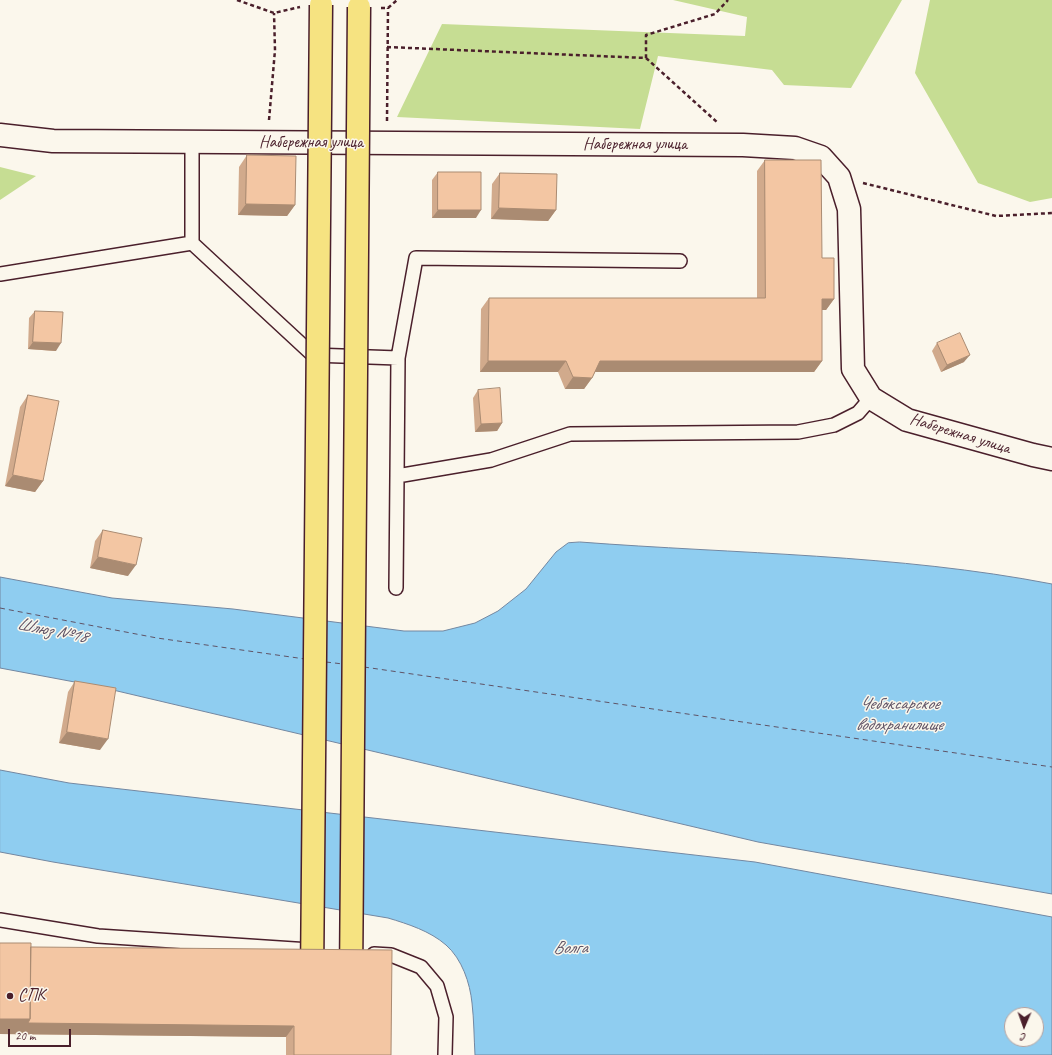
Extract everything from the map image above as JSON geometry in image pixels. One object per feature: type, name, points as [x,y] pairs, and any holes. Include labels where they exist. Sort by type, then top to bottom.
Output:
[{"type":"highway","points":[[312,999],[322,5]]},
{"type":"highway","points":[[351,999],[359,7]]},
{"type":"street","name":"Набережная улица","points":[[0,135],[53,141],[743,145],[795,148],[821,157],[839,177],[849,209],[853,369],[871,398],[907,420],[1033,456],[1052,458]]},
{"type":"lane","points":[[192,142],[192,243],[313,355],[398,358]]},
{"type":"lane","points":[[0,274],[192,243]]},
{"type":"lane","points":[[396,588],[398,358],[416,258],[680,261]]},
{"type":"lane","points":[[397,476],[491,460],[570,434],[798,432],[834,425],[858,413],[871,398]]},
{"type":"lane","points":[[0,920],[98,936],[391,955],[421,967],[437,986],[446,1016],[445,1055]]},
{"type":"path","points":[[237,0],[274,13],[275,50],[267,143]]},
{"type":"path","points":[[386,144],[388,8],[397,0]]},
{"type":"path","points":[[646,58],[646,35],[715,14],[728,0]]},
{"type":"path","points":[[388,47],[646,58],[743,145]]},
{"type":"path","points":[[839,177],[996,216],[1052,213]]},
{"type":"green space","points":[[673,0],[902,0],[851,88],[784,85],[772,70],[658,56],[640,129],[397,117],[442,24],[745,36],[747,17]]},
{"type":"green space","points":[[930,0],[1052,0],[1052,198],[1030,202],[978,183],[915,73]]},
{"type":"green space","points":[[0,167],[36,176],[0,200]]},
{"type":"water","name":"Чебоксарское водохранилище","points":[[580,542],[817,556],[935,566],[1052,584],[1052,894],[758,842],[96,686],[0,668],[0,577],[112,598],[233,609],[404,631],[443,631],[475,623],[498,611],[526,589],[556,552],[568,543]]},
{"type":"water","name":"Волга","points":[[0,770],[69,783],[755,862],[1052,917],[1052,1055],[475,1055],[472,1003],[469,987],[461,964],[446,945],[418,928],[388,918],[0,852]]},
{"type":"building","points":[[247,155],[296,156],[295,205],[246,204]]},
{"type":"building","points":[[765,160],[821,160],[822,258],[834,258],[834,299],[822,299],[822,361],[600,361],[592,378],[573,377],[566,361],[488,361],[489,298],[765,298]]},
{"type":"building","points":[[438,172],[481,172],[481,210],[438,210]]},
{"type":"building","points":[[500,173],[557,174],[556,210],[499,208]]},
{"type":"building","points":[[35,311],[63,312],[61,343],[33,342]]},
{"type":"building","points":[[960,333],[970,355],[947,365],[937,343]]},
{"type":"building","points":[[500,388],[502,423],[481,424],[478,390]]},
{"type":"building","points":[[28,395],[59,401],[43,481],[13,475]]},
{"type":"building","points":[[103,530],[142,538],[136,565],[98,557]]},
{"type":"building","points":[[75,681],[116,688],[108,739],[67,732]]},
{"type":"building","points":[[0,943],[31,943],[30,1019],[0,1019]]},
{"type":"building","points":[[31,947],[392,950],[391,1055],[294,1055],[294,1026],[28,1023],[30,1019]]},
{"type":"ferry route","points":[[0,608],[157,638],[305,659]]},
{"type":"ferry route","points":[[326,662],[343,664]]},
{"type":"ferry route","points":[[364,667],[1052,767]]},
{"type":"place","name":"СПК","points":[[10,996]]},
{"type":"water label","name":"Шлюз №18","points":[[52,631]]}]
